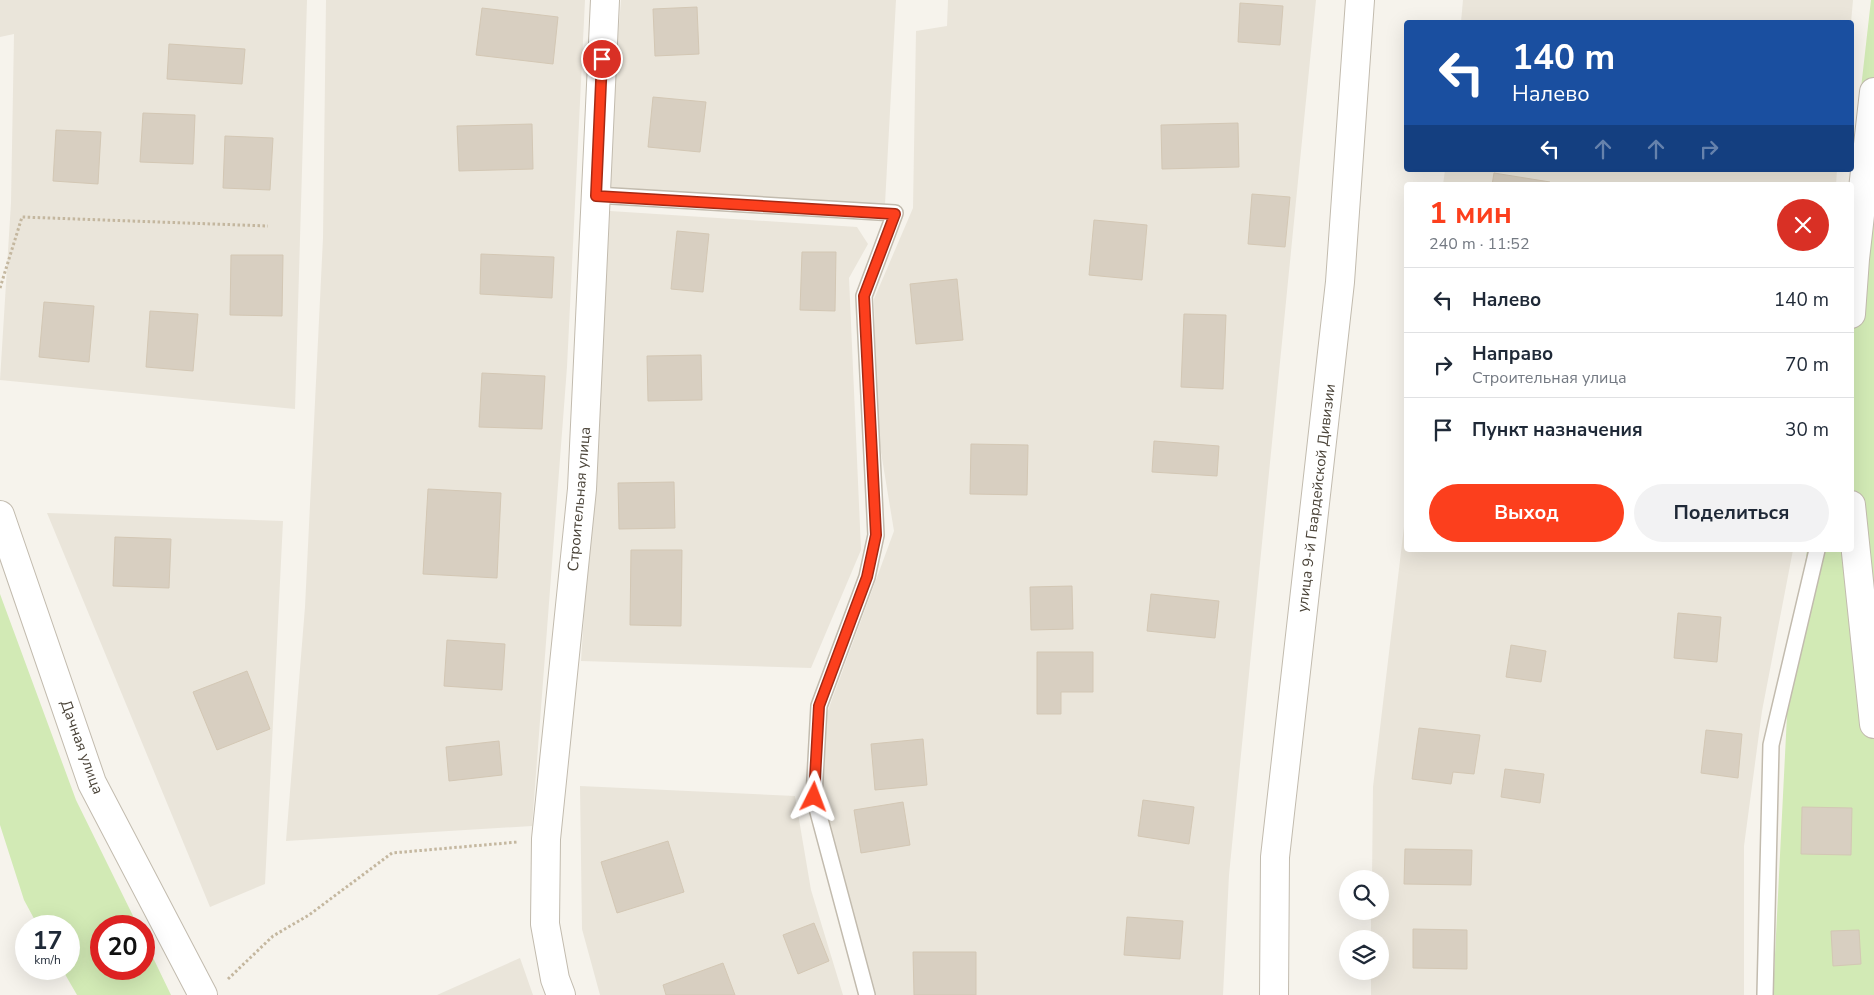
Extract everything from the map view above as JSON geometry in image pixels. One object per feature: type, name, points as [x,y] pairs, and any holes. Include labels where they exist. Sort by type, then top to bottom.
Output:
[{"type":"street","name":"Строительная улица","points":[[561,995],[555,980],[545,924],[546,839],[582,489],[605,0]]},
{"type":"street","name":"улица 9-й Гвардейской Дивизии","points":[[1274,995],[1275,857],[1340,282],[1360,0]]},
{"type":"street","points":[[1854,258],[1874,92]]},
{"type":"street","name":"Дачная улица","points":[[0,515],[92,783],[214,988]]},
{"type":"street","points":[[1854,534],[1874,724]]},
{"type":"lane","points":[[596,196],[895,214],[864,296],[876,535],[867,577],[819,706],[814,797],[868,995]]},
{"type":"lane","points":[[1764,995],[1770,745],[1817,552]]},
{"type":"path","points":[[0,288],[22,217],[268,226]]},
{"type":"path","points":[[214,988],[273,936],[309,915],[392,853],[546,839]]},
{"type":"shaded area","points":[[0,0],[307,0],[295,409],[0,380],[11,203],[14,34],[0,37]]},
{"type":"shaded area","points":[[326,0],[585,0],[567,367],[532,826],[286,841],[305,607],[323,238]]},
{"type":"shaded area","points":[[621,0],[896,0],[885,204],[606,189]]},
{"type":"shaded area","points":[[948,0],[1316,0],[1229,875],[1223,995],[875,995],[823,800],[827,713],[894,531],[877,428],[874,299],[913,208],[916,31],[947,26]]},
{"type":"shaded area","points":[[1463,0],[1853,0],[1851,20],[1461,20]]},
{"type":"shaded area","points":[[1445,172],[1837,172],[1836,182],[1443,182]]},
{"type":"shaded area","points":[[610,211],[857,227],[868,244],[849,278],[861,550],[811,668],[581,661]]},
{"type":"shaded area","points":[[47,513],[283,521],[265,884],[210,907]]},
{"type":"shaded area","points":[[1404,527],[1404,552],[1793,552],[1762,711],[1744,846],[1744,995],[1371,995],[1371,980],[1389,980],[1389,930],[1371,930],[1371,920],[1389,920],[1389,870],[1372,870],[1373,787]]},
{"type":"shaded area","points":[[580,786],[795,796],[811,890],[843,995],[600,995],[582,929]]},
{"type":"shaded area","points":[[520,958],[533,995],[437,995]]},
{"type":"green space","points":[[1871,0],[1874,0],[1874,995],[1773,995],[1788,695],[1807,552],[1854,552],[1854,182],[1850,182],[1851,172],[1854,172],[1854,150]]},
{"type":"green space","points":[[0,594],[76,800],[133,915],[90,915],[90,980],[155,980],[155,962],[171,995],[77,995],[68,980],[80,980],[80,915],[32,915],[24,900],[0,825]]},
{"type":"building","points":[[1240,3],[1283,6],[1280,45],[1238,42]]},
{"type":"building","points":[[697,7],[699,54],[655,56],[653,9]]},
{"type":"building","points":[[482,8],[558,17],[553,64],[476,55]]},
{"type":"building","points":[[169,44],[245,49],[242,84],[167,79]]},
{"type":"building","points":[[653,97],[706,102],[700,152],[648,147]]},
{"type":"building","points":[[143,113],[195,115],[193,164],[140,162]]},
{"type":"building","points":[[1238,123],[1239,167],[1162,169],[1161,125]]},
{"type":"building","points":[[532,124],[533,169],[459,171],[457,126]]},
{"type":"building","points":[[56,130],[101,132],[98,184],[53,181]]},
{"type":"building","points":[[225,136],[273,138],[270,190],[223,188]]},
{"type":"building","points":[[1494,173],[1550,182],[1492,182]]},
{"type":"building","points":[[1252,194],[1290,197],[1285,247],[1248,244]]},
{"type":"building","points":[[1094,220],[1147,225],[1142,280],[1089,275]]},
{"type":"building","points":[[677,231],[709,234],[703,292],[671,289]]},
{"type":"building","points":[[802,252],[836,252],[835,311],[800,310]]},
{"type":"building","points":[[481,254],[554,257],[552,298],[480,294]]},
{"type":"building","points":[[231,255],[283,255],[282,316],[230,315]]},
{"type":"building","points":[[957,279],[963,340],[916,344],[910,284]]},
{"type":"building","points":[[44,302],[94,306],[89,362],[39,357]]},
{"type":"building","points":[[150,311],[198,314],[193,371],[146,367]]},
{"type":"building","points":[[1184,314],[1226,315],[1223,389],[1181,387]]},
{"type":"building","points":[[701,355],[702,400],[648,401],[647,356]]},
{"type":"building","points":[[482,373],[545,376],[542,429],[479,427]]},
{"type":"building","points":[[1154,441],[1219,446],[1217,476],[1152,472]]},
{"type":"building","points":[[971,444],[1028,445],[1027,495],[970,494]]},
{"type":"building","points":[[674,482],[675,528],[619,529],[618,483]]},
{"type":"building","points":[[428,489],[501,493],[497,578],[423,574]]},
{"type":"building","points":[[115,537],[171,539],[169,588],[113,586]]},
{"type":"building","points":[[631,550],[682,550],[681,626],[630,625]]},
{"type":"building","points":[[1072,586],[1073,629],[1031,630],[1030,587]]},
{"type":"building","points":[[1151,594],[1219,601],[1215,638],[1147,631]]},
{"type":"building","points":[[1678,613],[1721,617],[1717,662],[1674,658]]},
{"type":"building","points":[[447,640],[505,644],[502,690],[444,686]]},
{"type":"building","points":[[1511,645],[1546,651],[1541,682],[1506,677]]},
{"type":"building","points":[[1037,652],[1093,652],[1093,692],[1061,692],[1061,714],[1037,714]]},
{"type":"building","points":[[247,671],[270,729],[217,750],[193,692]]},
{"type":"building","points":[[1419,728],[1480,735],[1474,774],[1453,772],[1451,784],[1412,779]]},
{"type":"building","points":[[1706,730],[1742,734],[1738,778],[1701,773]]},
{"type":"building","points":[[923,739],[927,785],[875,790],[871,744]]},
{"type":"building","points":[[499,741],[502,775],[449,781],[446,747]]},
{"type":"building","points":[[1505,769],[1544,774],[1540,803],[1501,797]]},
{"type":"building","points":[[1143,800],[1194,807],[1189,844],[1138,836]]},
{"type":"building","points":[[903,802],[910,845],[861,853],[854,810]]},
{"type":"building","points":[[1802,807],[1852,808],[1851,855],[1801,854]]},
{"type":"building","points":[[668,841],[684,892],[617,913],[601,862]]},
{"type":"building","points":[[1405,849],[1472,850],[1471,885],[1404,884]]},
{"type":"building","points":[[1127,917],[1183,921],[1180,959],[1124,955]]},
{"type":"building","points":[[814,923],[829,961],[798,974],[783,935]]},
{"type":"building","points":[[1413,929],[1467,930],[1467,969],[1413,968]]},
{"type":"building","points":[[1859,930],[1861,964],[1833,966],[1831,931]]},
{"type":"building","points":[[913,952],[976,952],[976,995],[914,995]]},
{"type":"building","points":[[723,963],[735,995],[666,995],[663,985]]},
{"type":"route","points":[[602,59],[596,196],[895,214],[864,296],[876,535],[867,577],[819,706],[814,797]]}]
